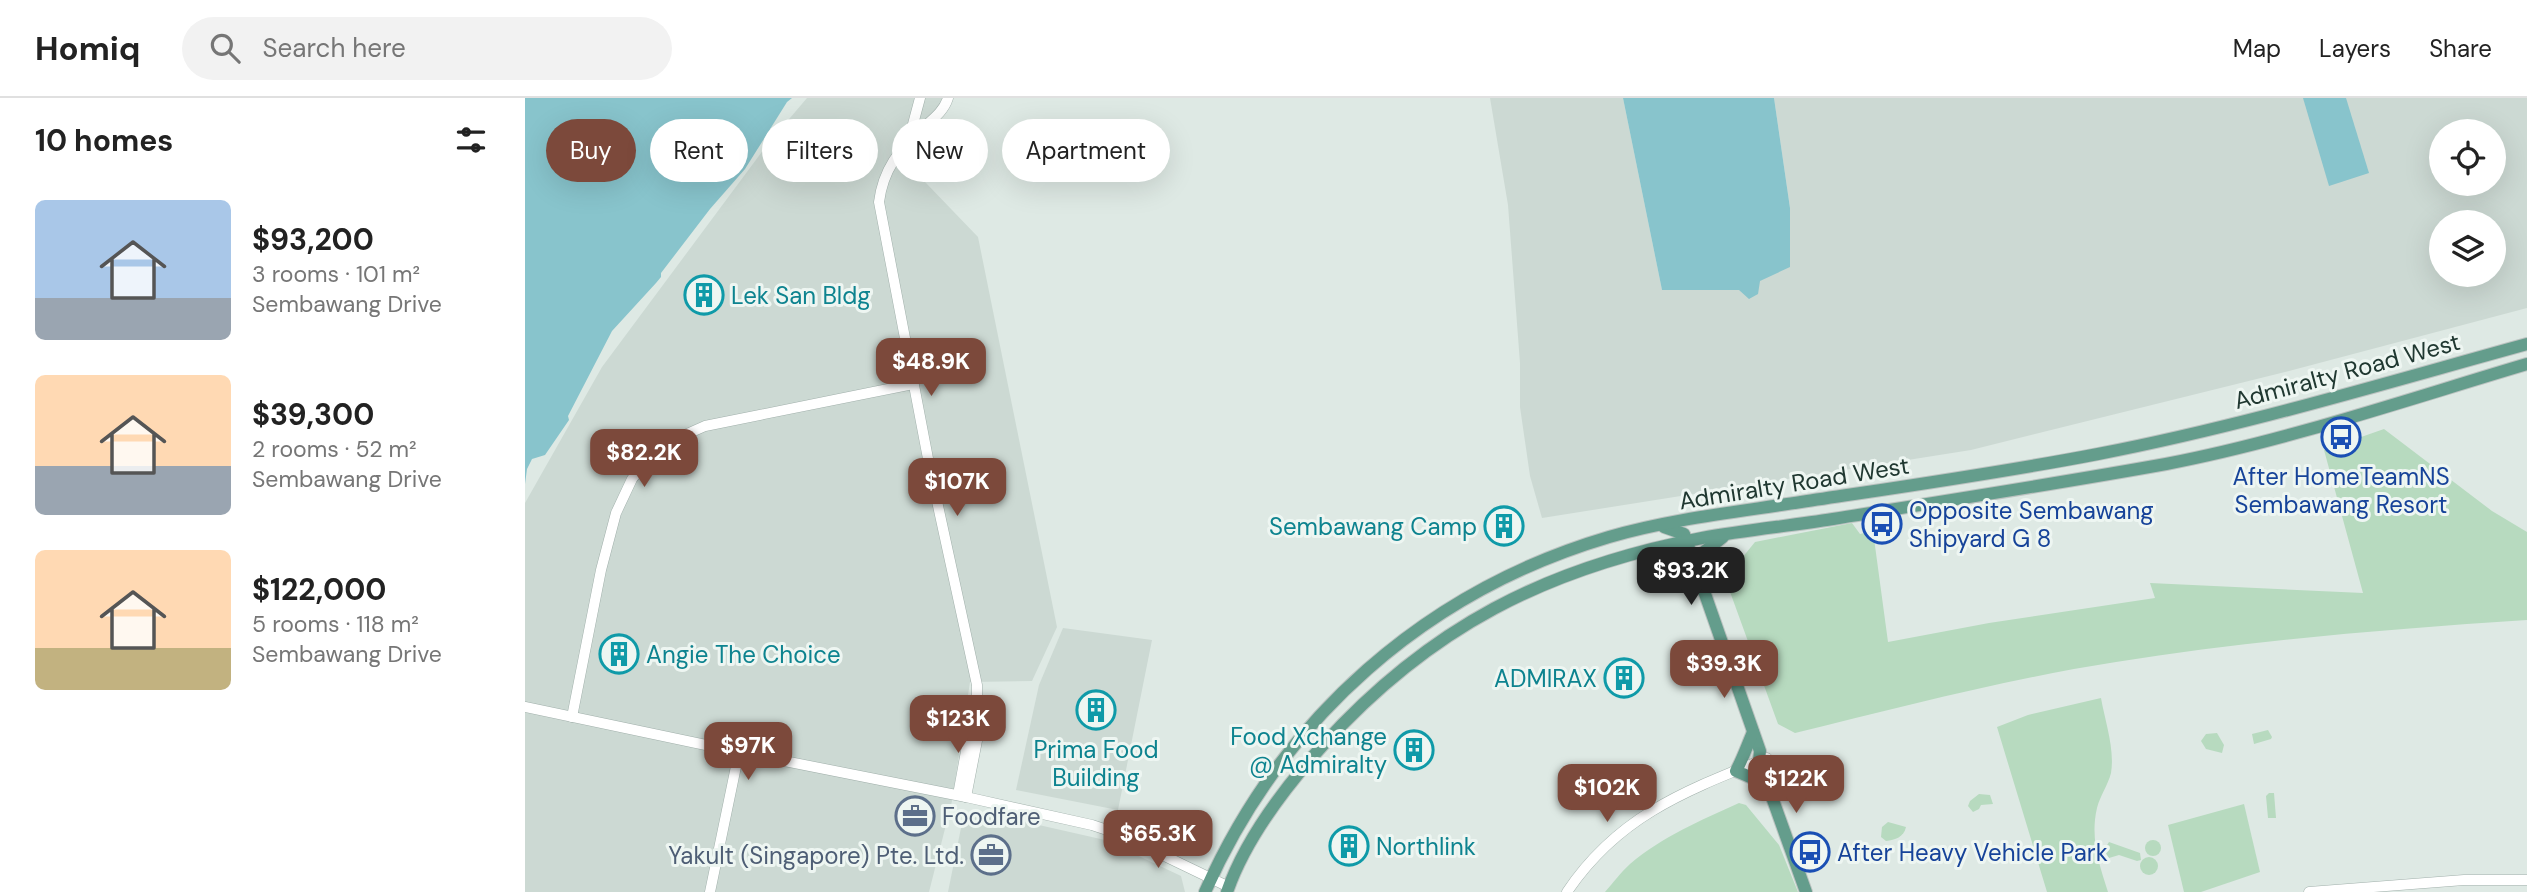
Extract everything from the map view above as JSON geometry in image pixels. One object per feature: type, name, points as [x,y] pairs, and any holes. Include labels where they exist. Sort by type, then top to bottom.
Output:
[{"type":"main road","name":"Admiralty Road West","points":[[1205,892],[1244,815],[1281,760],[1323,712],[1383,656],[1425,624],[1488,586],[1551,556],[1607,538],[1660,526],[2097,454],[2298,408],[2527,344]]},
{"type":"main road","name":"Admiralty Road West","points":[[1228,890],[1249,847],[1275,807],[1316,753],[1361,704],[1426,649],[1494,608],[1561,576],[1605,561],[1728,534],[1955,500],[2175,462],[2272,439],[2527,364]]},
{"type":"main road","points":[[2395,382],[2397,390],[2402,394],[2428,393]]},
{"type":"main road","points":[[1660,526],[1684,534],[1753,732],[1815,892]]},
{"type":"main road","points":[[1695,570],[1705,551],[1728,534]]},
{"type":"main road","points":[[1753,732],[1736,771],[1757,780],[1771,796]]},
{"type":"main road","points":[[1762,756],[1771,796],[1807,892]]},
{"type":"street","points":[[914,119],[920,98]]},
{"type":"street","points":[[933,119],[942,111],[948,98]]},
{"type":"street","points":[[892,161],[883,178],[879,202],[913,384],[977,685],[977,707],[973,713],[962,796]]},
{"type":"street","points":[[572,717],[601,570],[616,513],[632,479],[647,460],[669,442],[708,425],[913,384]]},
{"type":"street","points":[[525,707],[962,796],[1106,829],[1211,878],[1228,890]]},
{"type":"street","points":[[710,892],[739,752]]},
{"type":"street","points":[[1567,892],[1596,856],[1643,815],[1762,756]]},
{"type":"street","points":[[2309,892],[2403,888],[2464,880],[2527,880]]},
{"type":"shaded area","points":[[807,98],[952,98],[934,119],[892,119],[892,182],[925,182],[978,237],[1057,627],[1032,681],[970,682],[952,801],[929,892],[525,892],[525,503],[602,367],[740,182],[748,182],[748,171],[762,152],[762,182],[878,182],[878,119],[789,119]]},
{"type":"shaded area","points":[[1490,98],[1623,98],[1662,290],[1759,281],[1790,208],[1774,98],[2527,98],[2527,308],[2289,371],[1971,450],[1542,518],[1530,476],[1520,407],[1520,363],[1508,205]]},
{"type":"shaded area","points":[[1063,628],[1152,640],[1118,810],[1016,790],[1039,685]]},
{"type":"shaded area","points":[[974,814],[1105,840],[1181,876],[1185,892],[948,892],[962,823]]},
{"type":"green space","points":[[2384,429],[2492,511],[2527,532],[2527,620],[2321,636],[2116,662],[1994,685],[1795,733],[1778,724],[1725,578],[1733,562],[1742,558],[1755,542],[1852,523],[1860,534],[1873,531],[1888,642],[1989,623],[2155,598],[2150,583],[2363,593],[2324,450]]},
{"type":"green space","points":[[2101,698],[2111,745],[2112,764],[2110,777],[2097,808],[2095,840],[2108,892],[2047,892],[1997,727],[2028,715]]},
{"type":"green space","points":[[2268,730],[2271,739],[2254,744],[2252,734]]},
{"type":"green space","points":[[2217,733],[2224,745],[2222,753],[2206,749],[2201,741],[2206,734]]},
{"type":"green space","points":[[2274,793],[2276,818],[2268,818],[2266,796]]},
{"type":"green space","points":[[1979,794],[1990,795],[1993,804],[1981,805],[1973,812],[1968,806]]},
{"type":"green space","points":[[1739,803],[1746,805],[1779,845],[1798,892],[1605,892],[1630,864],[1655,845]]},
{"type":"green space","points":[[2244,804],[2260,872],[2201,892],[2184,892],[2168,825]]},
{"type":"green space","points":[[1888,822],[1906,827],[1899,837],[1886,841],[1881,837],[1882,827]]},
{"type":"green space","points":[[2150,840],[2156,840],[2161,848],[2159,854],[2150,856],[2145,851],[2145,845]]},
{"type":"green space","points":[[2109,842],[2140,853],[2141,860],[2119,855],[2109,858],[2104,850]]},
{"type":"green space","points":[[2149,857],[2155,860],[2158,866],[2155,872],[2149,875],[2143,872],[2140,866],[2143,860]]},
{"type":"water","points":[[525,98],[792,98],[776,119],[762,119],[762,142],[748,164],[748,119],[650,119],[650,182],[734,182],[661,273],[661,277],[612,331],[568,416],[569,420],[545,455],[532,459],[527,469],[525,484]]},
{"type":"water","points":[[1623,98],[1774,98],[1790,208],[1790,267],[1760,281],[1758,294],[1749,299],[1739,290],[1662,290]]},
{"type":"water","points":[[2303,98],[2346,98],[2369,173],[2329,186]]},
{"type":"place","name":"Lek San Bldg","points":[[704,295]]},
{"type":"place","name":"After HomeTeamNS Sembawang Resort","points":[[2341,437]]},
{"type":"place","name":"Opposite Sembawang Shipyard G 8","points":[[1882,524]]},
{"type":"place","name":"Sembawang Camp","points":[[1504,526]]},
{"type":"place","name":"Angie The Choice","points":[[619,654]]},
{"type":"place","name":"ADMIRAX","points":[[1624,678]]},
{"type":"place","name":"Prima Food Building","points":[[1096,710]]},
{"type":"place","name":"Food Xchange @ Admiralty","points":[[1414,750]]},
{"type":"place","name":"Foodfare","points":[[915,816]]},
{"type":"place","name":"Northlink","points":[[1349,846]]},
{"type":"place","name":"After Heavy Vehicle Park","points":[[1810,852]]},
{"type":"place","name":"Yakult (Singapore) Pte. Ltd.","points":[[991,855]]}]
